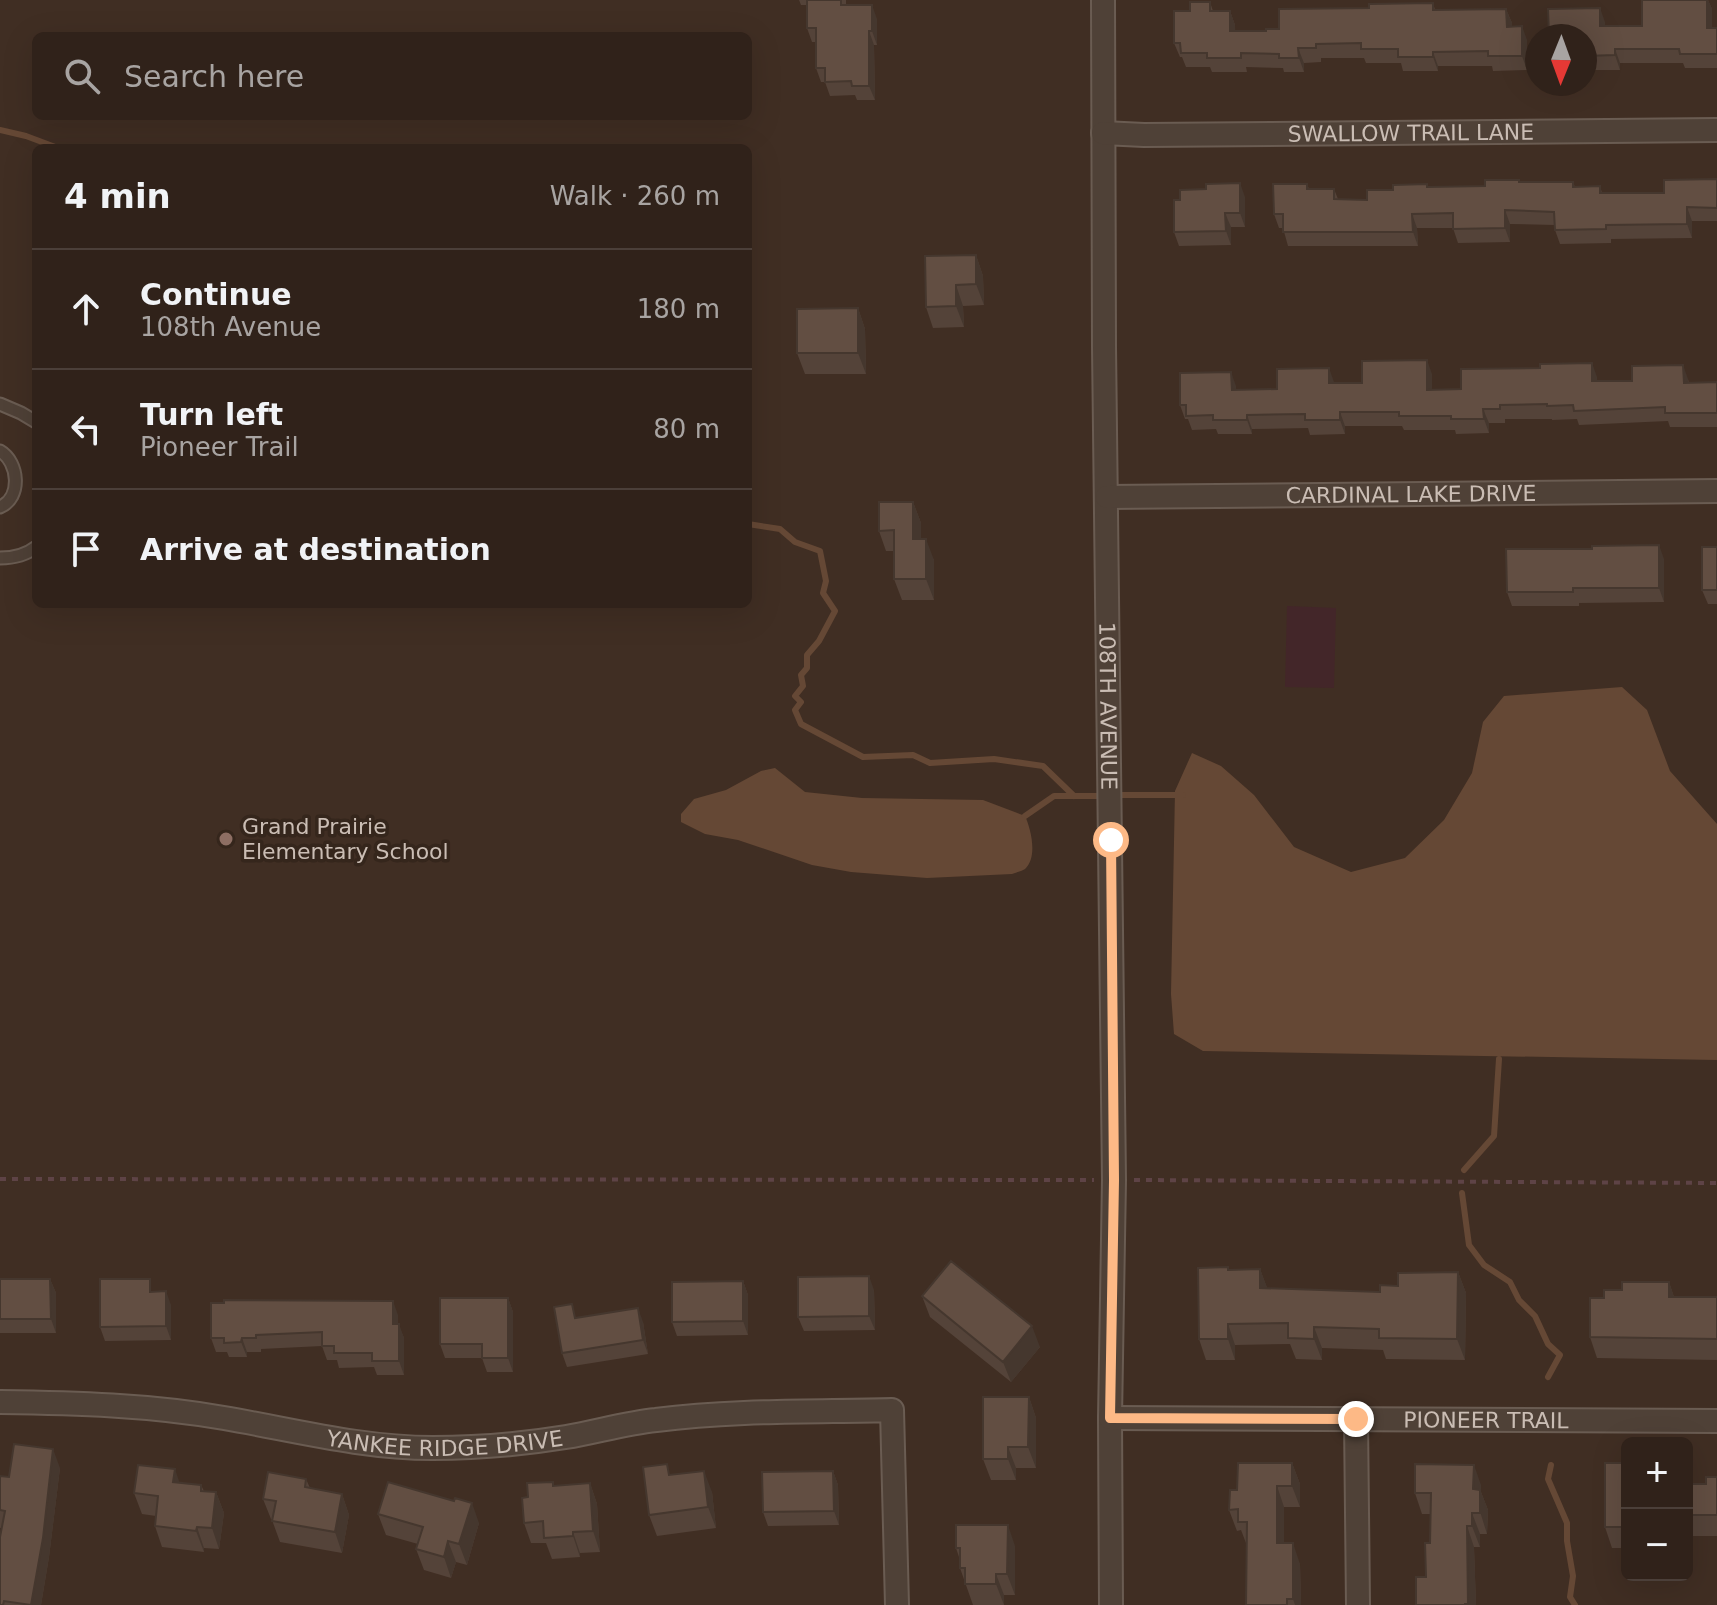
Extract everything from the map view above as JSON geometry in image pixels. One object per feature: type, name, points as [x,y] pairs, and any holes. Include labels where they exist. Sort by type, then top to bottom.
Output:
[{"type":"street","name":"108TH AVENUE","points":[[1103,0],[1114,1180],[1111,1605]]},
{"type":"street","name":"SWALLOW TRAIL LANE","points":[[1103,133],[1717,130]]},
{"type":"street","name":"CARDINAL LAKE DRIVE","points":[[1107,497],[1717,491]]},
{"type":"street","name":"YANKEE RIDGE DRIVE","points":[[0,1402],[155,1409],[223,1418],[337,1440],[433,1448],[534,1442],[653,1420],[710,1414],[892,1410],[897,1605]]},
{"type":"street","name":"PIONEER TRAIL","points":[[1110,1418],[1717,1421]]},
{"type":"street","points":[[1356,1419],[1358,1605]]},
{"type":"lane","points":[[0,404],[32,420]]},
{"type":"lane","points":[[0,451],[13,465],[16,479],[13,494],[0,507]]},
{"type":"lane","points":[[0,558],[32,550]]},
{"type":"path","points":[[0,1179],[1717,1183]]},
{"type":"shaded area","points":[[1287,606],[1336,608],[1334,688],[1285,687]]},
{"type":"shaded area","points":[[1622,687],[1647,710],[1670,771],[1717,824],[1717,1060],[1203,1051],[1174,1034],[1171,994],[1175,791],[1192,753],[1221,766],[1254,795],[1294,847],[1351,872],[1405,858],[1444,820],[1472,773],[1483,722],[1504,696]]},
{"type":"shaded area","points":[[775,768],[805,792],[862,798],[983,800],[1025,816],[1031,835],[1029,864],[1012,874],[927,878],[851,872],[812,865],[738,840],[705,834],[681,822],[681,814],[694,799],[726,790],[761,771]]},
{"type":"building","points":[[807,0],[841,0],[841,5],[872,5],[869,86],[852,86],[851,81],[825,82],[825,68],[816,68],[816,28],[807,28]]},
{"type":"building","points":[[1642,0],[1707,0],[1707,28],[1717,28],[1717,54],[1680,54],[1679,49],[1615,49],[1615,55],[1597,56],[1597,24],[1549,24],[1548,9],[1600,8],[1600,26],[1642,26]]},
{"type":"building","points":[[1190,2],[1210,2],[1210,11],[1230,11],[1230,31],[1279,29],[1279,9],[1369,8],[1369,4],[1433,3],[1433,10],[1506,9],[1507,27],[1522,26],[1522,56],[1488,56],[1488,51],[1433,52],[1433,57],[1398,57],[1398,49],[1361,49],[1361,43],[1316,44],[1316,48],[1298,48],[1299,58],[1241,53],[1241,58],[1207,58],[1207,53],[1181,53],[1180,43],[1174,43],[1174,11],[1190,11]]},
{"type":"building","points":[[1717,179],[1717,208],[1687,207],[1687,224],[1606,225],[1606,229],[1555,230],[1554,212],[1505,210],[1505,228],[1453,229],[1453,213],[1412,214],[1413,232],[1283,232],[1283,214],[1274,214],[1273,184],[1307,184],[1307,189],[1334,189],[1334,199],[1367,200],[1367,190],[1393,190],[1393,185],[1485,186],[1485,180],[1519,180],[1573,182],[1573,187],[1600,186],[1600,193],[1664,193],[1664,180]]},
{"type":"building","points":[[1240,183],[1240,213],[1225,213],[1226,231],[1174,232],[1174,200],[1180,200],[1180,190],[1206,189],[1206,184]]},
{"type":"building","points":[[976,255],[976,284],[956,285],[956,306],[926,307],[925,256]]},
{"type":"building","points":[[858,308],[858,353],[797,353],[797,309]]},
{"type":"building","points":[[1427,360],[1427,390],[1461,389],[1461,369],[1540,368],[1540,364],[1592,363],[1592,381],[1632,381],[1632,366],[1683,365],[1684,383],[1717,382],[1717,413],[1665,413],[1665,407],[1574,411],[1573,405],[1547,404],[1500,405],[1500,409],[1483,409],[1484,419],[1399,416],[1399,412],[1340,412],[1340,420],[1305,420],[1305,414],[1247,415],[1247,420],[1213,420],[1213,415],[1186,416],[1186,405],[1180,405],[1180,373],[1231,372],[1232,390],[1277,389],[1277,369],[1329,368],[1329,383],[1362,383],[1362,361]]},
{"type":"building","points":[[879,502],[913,502],[913,539],[926,539],[926,579],[894,579],[894,530],[879,531]]},
{"type":"building","points":[[1659,545],[1659,588],[1507,592],[1506,549]]},
{"type":"building","points":[[1702,547],[1717,547],[1717,590],[1702,590]]},
{"type":"building","points":[[951,1261],[1032,1326],[1003,1362],[922,1296]]},
{"type":"building","points":[[1228,1267],[1228,1270],[1260,1269],[1260,1288],[1380,1292],[1380,1285],[1398,1286],[1398,1273],[1458,1272],[1457,1339],[1379,1338],[1379,1329],[1314,1327],[1314,1339],[1288,1338],[1288,1323],[1228,1324],[1228,1339],[1199,1339],[1198,1268]]},
{"type":"building","points":[[869,1276],[869,1316],[798,1317],[798,1277]]},
{"type":"building","points":[[0,1279],[50,1279],[51,1319],[0,1319]]},
{"type":"building","points":[[100,1279],[150,1279],[150,1292],[166,1291],[166,1326],[100,1327]]},
{"type":"building","points":[[743,1281],[743,1321],[672,1322],[672,1282]]},
{"type":"building","points":[[1622,1282],[1669,1282],[1669,1297],[1717,1297],[1717,1339],[1590,1337],[1590,1298],[1604,1298],[1604,1290],[1622,1290]]},
{"type":"building","points":[[440,1298],[508,1298],[508,1358],[482,1358],[482,1344],[440,1344]]},
{"type":"building","points":[[224,1300],[393,1301],[393,1324],[399,1324],[399,1361],[372,1361],[372,1353],[334,1353],[334,1346],[322,1346],[322,1332],[256,1335],[256,1338],[242,1338],[241,1342],[224,1343],[224,1338],[211,1338],[211,1303],[224,1303]]},
{"type":"building","points":[[572,1304],[575,1318],[638,1308],[643,1340],[562,1353],[554,1307]]},
{"type":"building","points":[[983,1397],[1029,1397],[1028,1447],[1008,1447],[1008,1459],[983,1459]]},
{"type":"building","points":[[14,1444],[53,1449],[43,1538],[31,1605],[4,1601],[0,1605],[0,1537],[5,1511],[0,1510],[0,1476],[9,1477]]},
{"type":"building","points":[[1238,1463],[1292,1463],[1292,1486],[1277,1486],[1277,1543],[1293,1543],[1293,1599],[1287,1599],[1287,1605],[1246,1605],[1247,1522],[1238,1522],[1238,1509],[1229,1510],[1230,1490],[1237,1490]]},
{"type":"building","points":[[1605,1463],[1621,1463],[1621,1527],[1605,1527]]},
{"type":"building","points":[[667,1464],[669,1475],[704,1471],[708,1507],[649,1515],[643,1467]]},
{"type":"building","points":[[1415,1464],[1474,1465],[1473,1489],[1480,1490],[1480,1513],[1472,1513],[1472,1526],[1467,1526],[1468,1604],[1416,1605],[1416,1577],[1426,1577],[1425,1543],[1430,1543],[1431,1493],[1415,1493]]},
{"type":"building","points":[[138,1465],[175,1469],[173,1482],[201,1485],[201,1491],[216,1492],[212,1528],[197,1527],[196,1531],[155,1526],[158,1496],[134,1493]]},
{"type":"building","points":[[833,1471],[834,1511],[763,1512],[762,1472]]},
{"type":"building","points":[[268,1472],[306,1479],[305,1487],[342,1494],[335,1532],[272,1521],[276,1501],[263,1499]]},
{"type":"building","points":[[1706,1477],[1717,1477],[1717,1515],[1693,1515],[1693,1484],[1706,1484]]},
{"type":"building","points":[[388,1482],[454,1501],[455,1498],[472,1503],[459,1544],[448,1541],[444,1557],[416,1549],[423,1527],[378,1514]]},
{"type":"building","points":[[553,1482],[553,1486],[590,1483],[593,1531],[544,1538],[543,1521],[524,1523],[522,1498],[528,1497],[527,1483]]},
{"type":"building","points":[[956,1525],[1008,1525],[1007,1574],[996,1574],[996,1584],[965,1584],[965,1568],[960,1568],[960,1548],[956,1548]]},
{"type":"waterway","points":[[0,130],[47,144]]},
{"type":"waterway","points":[[752,525],[780,529],[795,542],[820,551],[826,581],[823,593],[835,611],[819,641],[807,655],[807,668],[801,675],[803,686],[795,696],[801,702],[795,710],[801,724],[863,757],[913,755],[930,763],[994,759],[1043,766],[1074,796]]},
{"type":"waterway","points":[[1114,795],[1183,795]]},
{"type":"waterway","points":[[1025,816],[1054,796],[1103,796]]},
{"type":"waterway","points":[[1464,1170],[1494,1136],[1499,1059]]},
{"type":"waterway","points":[[1462,1193],[1469,1245],[1484,1265],[1510,1282],[1519,1300],[1535,1316],[1548,1344],[1560,1355],[1548,1377]]},
{"type":"waterway","points":[[1551,1465],[1548,1479],[1567,1523],[1573,1576],[1570,1597],[1575,1605]]},
{"type":"place","name":"Grand Prairie Elementary School","points":[[226,839]]},
{"type":"route","points":[[1111,840],[1114,1180],[1110,1418],[1356,1419]]}]
